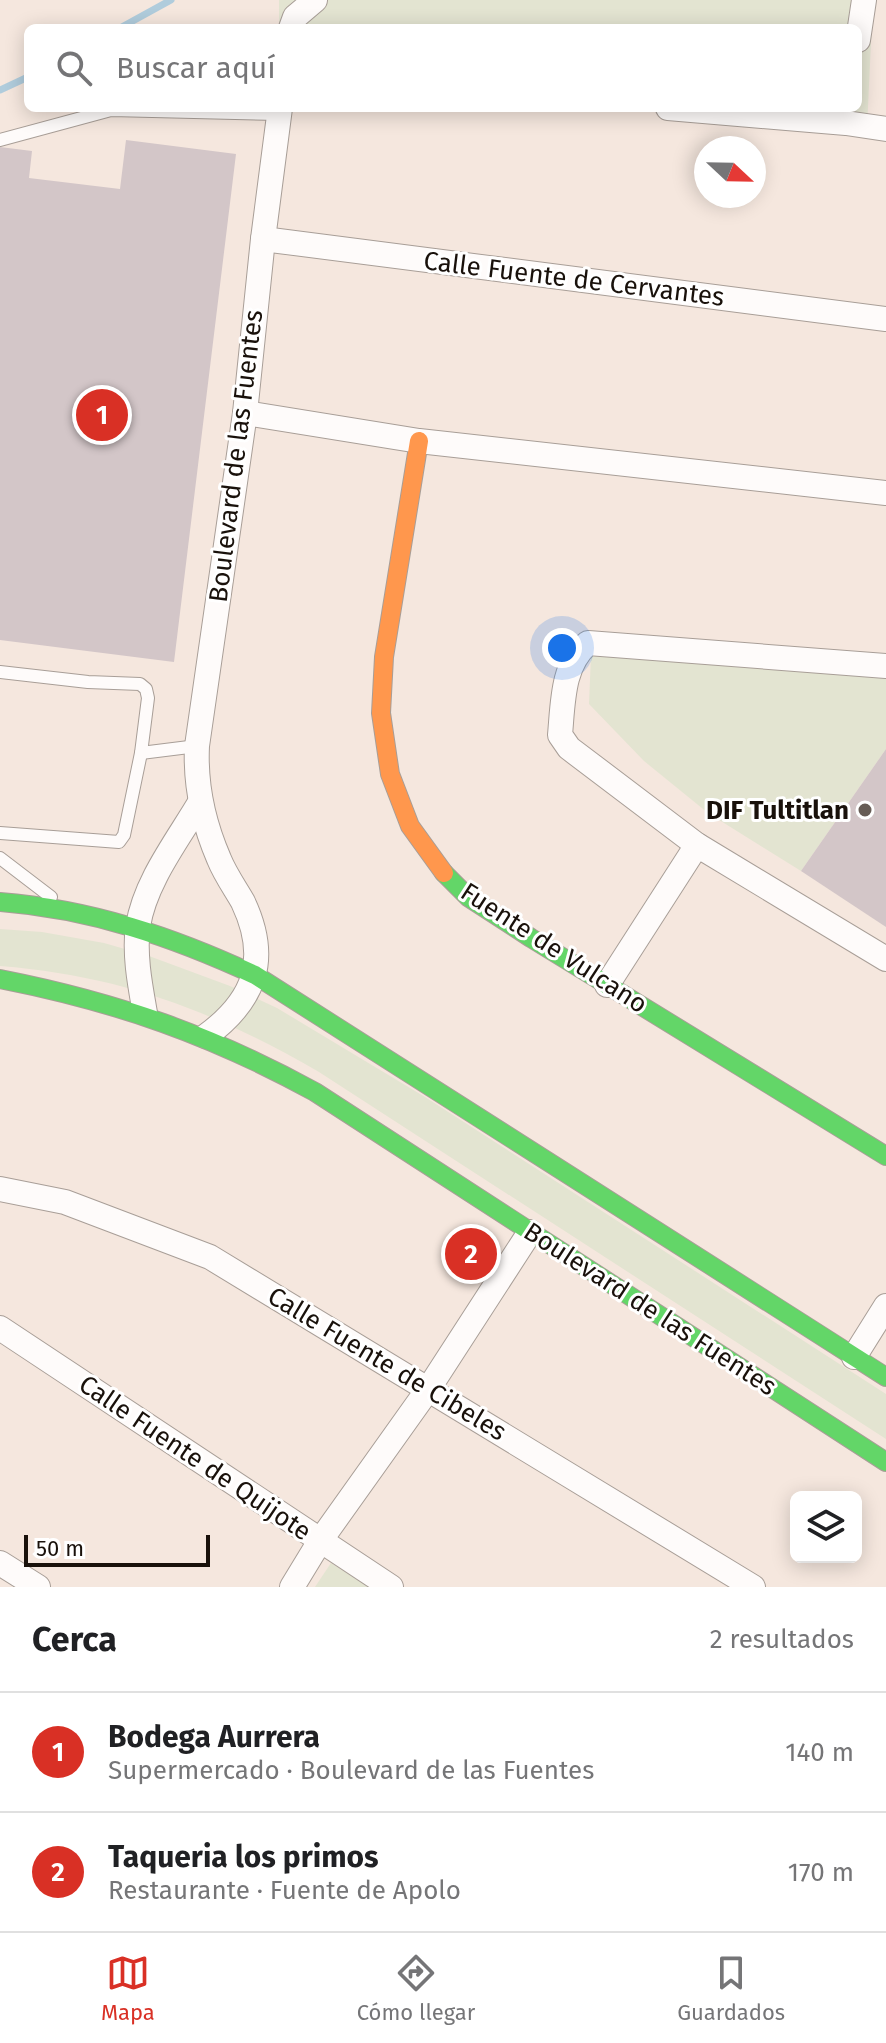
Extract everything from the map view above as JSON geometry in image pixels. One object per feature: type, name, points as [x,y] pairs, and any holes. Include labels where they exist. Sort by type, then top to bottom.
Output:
[{"type":"street","points":[[292,24],[295,17],[315,0]]},
{"type":"street","points":[[860,24],[864,0]]},
{"type":"street","name":"Boulevard de las Fuentes","points":[[255,975],[252,927],[219,860],[199,804],[196,774],[197,746],[245,413],[280,112]]},
{"type":"street","points":[[758,112],[847,116],[886,129]]},
{"type":"street","name":"Calle Fuente de Cervantes","points":[[263,239],[886,319]]},
{"type":"street","points":[[245,413],[419,441],[886,493]]},
{"type":"street","name":"Fuente de Vulcano","points":[[419,441],[384,657],[381,713],[390,774],[410,826],[435,863],[468,897],[886,1156]]},
{"type":"street","points":[[886,666],[588,643],[575,654],[569,668],[560,735],[569,748],[697,845],[886,959]]},
{"type":"street","points":[[145,1013],[138,970],[138,927],[147,894],[199,804]]},
{"type":"street","points":[[607,985],[697,845]]},
{"type":"street","points":[[0,902],[68,910],[138,927],[198,948],[255,975],[886,1377]]},
{"type":"street","points":[[206,1036],[226,1021],[243,1000],[255,975]]},
{"type":"street","name":"Boulevard de las Fuentes","points":[[0,979],[68,992],[145,1013],[206,1036],[268,1066],[315,1092],[886,1462]]},
{"type":"street","name":"Calle Fuente de Cibeles","points":[[0,1189],[65,1202],[210,1257],[752,1587]]},
{"type":"street","points":[[292,1587],[320,1541],[429,1388],[530,1232]]},
{"type":"street","points":[[854,1357],[886,1306]]},
{"type":"street","name":"Calle Fuente de Quijote","points":[[0,1328],[391,1587]]},
{"type":"street","points":[[0,1563],[38,1587]]},
{"type":"lane","points":[[0,140],[104,112]]},
{"type":"lane","points":[[0,672],[140,684],[146,689],[148,698],[141,753],[124,835],[119,842],[0,833]]},
{"type":"lane","points":[[141,753],[197,746]]},
{"type":"lane","points":[[0,858],[68,910]]},
{"type":"green space","points":[[279,0],[873,0],[867,128],[710,112],[862,112],[862,24],[279,24]]},
{"type":"green space","points":[[591,655],[886,672],[886,749],[801,871],[708,813],[644,761],[589,704]]},
{"type":"green space","points":[[0,929],[42,932],[104,943],[230,986],[277,1008],[425,1097],[886,1394],[886,1439],[319,1072],[242,1031],[166,1000],[87,978],[0,966]]},
{"type":"green space","points":[[331,1563],[369,1587],[315,1587]]},
{"type":"building","points":[[126,140],[236,154],[174,662],[0,640],[0,147],[32,151],[29,178],[120,189]]},
{"type":"building","name":"DIF Tultitlan","points":[[886,749],[886,927],[801,871]]},
{"type":"waterway","points":[[127,24],[171,0]]},
{"type":"waterway","points":[[0,90],[24,79]]},
{"type":"traffic: fast","points":[[444,873],[468,897],[531,938],[886,1156]]},
{"type":"traffic: fast","points":[[0,902],[67,911],[131,927],[255,975],[886,1377]]},
{"type":"traffic: fast","points":[[0,979],[84,998],[162,1023],[238,1054],[315,1092],[886,1462]]},
{"type":"traffic: slow","points":[[419,441],[384,657],[381,713],[390,774],[410,826],[444,873]]},
{"type":"place","name":"Bodega Aurrera","points":[[102,415]]},
{"type":"place","name":"DIF Tultitlan","points":[[865,810]]},
{"type":"place","name":"Taqueria los primos","points":[[471,1254]]}]
